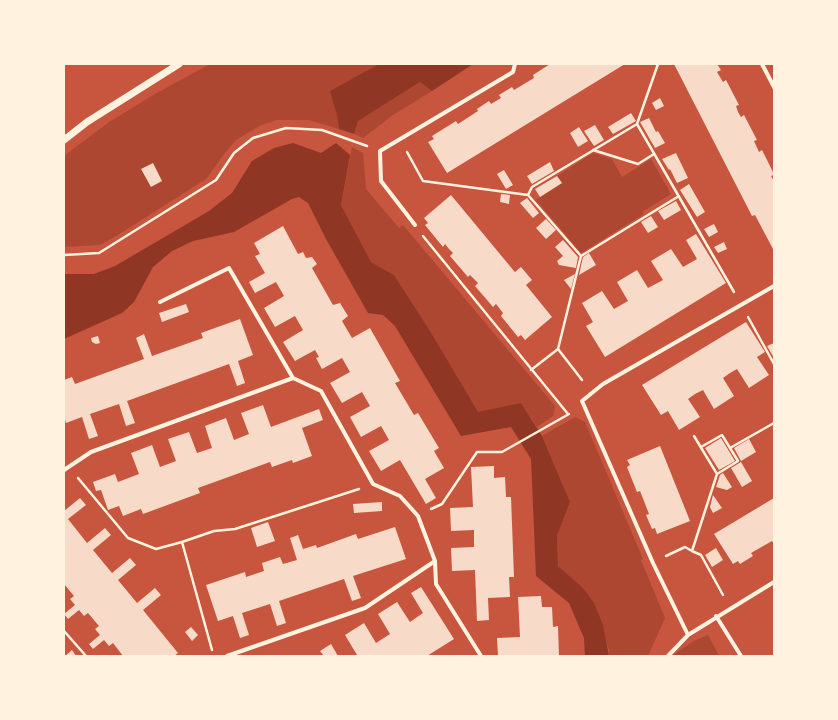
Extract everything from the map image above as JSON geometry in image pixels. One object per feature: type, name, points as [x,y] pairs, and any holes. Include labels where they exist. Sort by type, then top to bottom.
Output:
[{"type":"street","points":[[64,140],[87,122],[179,64]]},
{"type":"street","points":[[415,225],[381,182],[380,151],[513,72],[515,64]]},
{"type":"street","points":[[762,64],[774,88]]},
{"type":"street","points":[[160,302],[229,268],[293,378],[321,391],[373,484],[400,496],[418,516],[435,561],[436,584],[481,656]]},
{"type":"street","points":[[688,635],[653,563],[582,401],[603,384],[774,286]]},
{"type":"street","points":[[64,470],[91,452],[293,378]]},
{"type":"street","points":[[227,656],[365,608],[435,561]]},
{"type":"street","points":[[668,656],[688,635],[716,616],[774,582]]},
{"type":"street","points":[[716,616],[741,656]]},
{"type":"path","points":[[528,195],[532,187],[637,124],[658,64]]},
{"type":"path","points":[[637,124],[774,364]]},
{"type":"path","points":[[64,255],[100,252],[197,192],[216,180],[234,153],[253,138],[286,128],[322,130],[363,145]]},
{"type":"path","points":[[400,139],[423,181],[528,195],[581,256]]},
{"type":"path","points":[[593,150],[638,164],[654,154]]},
{"type":"path","points":[[532,370],[558,349],[581,256],[678,196]]},
{"type":"path","points":[[415,225],[568,414]]},
{"type":"path","points":[[558,349],[592,393]]},
{"type":"path","points":[[418,516],[442,504],[477,452],[502,452],[568,414],[582,401]]},
{"type":"path","points":[[730,448],[774,423]]},
{"type":"path","points":[[692,551],[717,474],[738,461],[722,435],[700,447]]},
{"type":"path","points":[[694,436],[717,474]]},
{"type":"path","points":[[69,467],[128,538],[156,549],[214,532],[235,529],[373,484]]},
{"type":"path","points":[[182,542],[214,656]]},
{"type":"path","points":[[653,563],[685,547],[701,555],[730,608]]},
{"type":"path","points":[[64,631],[86,656]]},
{"type":"shaded area","points":[[210,64],[379,64],[331,91],[339,129],[309,120],[277,120],[261,125],[236,140],[206,179],[121,233],[100,245],[64,247],[64,156],[109,122],[155,94]]},
{"type":"shaded area","points":[[379,64],[473,64],[432,91],[420,82],[358,121],[354,134],[339,129],[337,115],[330,91]]},
{"type":"shaded area","points":[[420,82],[432,91],[393,115],[363,138],[354,134],[358,121]]},
{"type":"shaded area","points":[[293,143],[321,153],[336,143],[350,155],[341,205],[371,262],[394,275],[430,331],[478,412],[521,403],[542,436],[570,502],[557,536],[558,566],[583,588],[594,603],[603,625],[609,656],[585,656],[584,638],[569,603],[536,576],[531,459],[511,427],[461,436],[395,326],[383,315],[368,313],[326,239],[308,203],[299,197],[292,199],[234,232],[193,241],[172,251],[153,267],[134,302],[122,313],[64,339],[64,274],[94,274],[115,266],[209,211],[232,193],[252,161],[274,148]]},
{"type":"shaded area","points":[[352,147],[363,153],[366,189],[399,228],[403,225],[555,406],[553,416],[537,427],[521,403],[478,413],[394,275],[371,262],[341,205]]},
{"type":"shaded area","points":[[593,153],[612,159],[622,177],[651,159],[671,194],[642,212],[644,214],[581,253],[536,200],[562,183],[557,176]]},
{"type":"shaded area","points":[[575,417],[585,422],[643,559],[641,560],[665,618],[648,656],[609,656],[609,649],[583,588],[558,566],[557,536],[570,502],[542,436]]},
{"type":"shaded area","points":[[708,635],[719,656],[674,656],[677,652],[694,641]]},
{"type":"building","points":[[550,64],[625,64],[447,173],[428,142],[434,139],[432,136],[456,121],[458,124],[478,111],[477,109],[489,101],[491,104],[501,98],[499,95],[512,87],[514,90],[534,78],[533,75]]},
{"type":"building","points":[[674,64],[717,64],[721,70],[717,72],[723,82],[726,80],[739,105],[736,106],[738,112],[741,117],[744,115],[757,140],[754,141],[759,152],[762,150],[774,174],[771,176],[774,181],[774,249],[755,215],[752,216]]},
{"type":"building","points":[[660,98],[664,106],[656,110],[652,103]]},
{"type":"building","points":[[631,113],[636,121],[613,134],[608,127]]},
{"type":"building","points":[[649,118],[656,132],[658,131],[665,143],[655,148],[640,122]]},
{"type":"building","points":[[595,125],[604,140],[594,146],[584,131]]},
{"type":"building","points":[[579,127],[588,141],[578,147],[570,133]]},
{"type":"building","points":[[676,153],[688,178],[677,183],[670,169],[669,170],[662,159]]},
{"type":"building","points":[[550,162],[554,171],[532,184],[527,176]]},
{"type":"building","points":[[153,163],[162,181],[151,187],[141,169]]},
{"type":"building","points":[[504,170],[513,185],[506,189],[497,174]]},
{"type":"building","points":[[557,176],[562,183],[540,197],[535,189]]},
{"type":"building","points":[[689,184],[705,212],[697,217],[680,190]]},
{"type":"building","points":[[501,194],[510,195],[509,204],[500,202]]},
{"type":"building","points":[[451,195],[514,271],[515,272],[521,267],[532,280],[526,285],[552,317],[525,340],[521,335],[518,337],[501,316],[503,313],[496,304],[493,307],[475,286],[478,283],[470,275],[468,277],[450,256],[453,253],[445,244],[443,247],[425,225],[428,223],[424,218]]},
{"type":"building","points":[[527,198],[539,213],[533,218],[520,203]]},
{"type":"building","points":[[676,201],[681,210],[664,220],[658,211]]},
{"type":"building","points":[[651,216],[658,227],[648,233],[641,222]]},
{"type":"building","points":[[546,219],[556,230],[546,239],[536,228]]},
{"type":"building","points":[[714,224],[718,232],[709,237],[704,229]]},
{"type":"building","points":[[283,226],[298,254],[303,252],[306,258],[312,257],[317,264],[312,268],[333,305],[340,303],[348,316],[342,321],[352,338],[370,328],[400,381],[395,383],[414,415],[418,413],[439,448],[434,451],[444,468],[425,479],[436,498],[426,504],[400,460],[381,471],[369,451],[389,440],[381,426],[361,437],[350,417],[370,406],[362,392],[342,403],[330,383],[350,372],[342,358],[322,369],[316,358],[319,357],[315,350],[295,361],[283,342],[303,330],[295,316],[275,327],[264,308],[284,296],[276,282],[255,293],[249,282],[265,273],[255,256],[260,254],[254,243]]},
{"type":"building","points":[[696,234],[726,283],[605,357],[586,326],[593,322],[582,303],[602,291],[614,309],[628,301],[617,282],[637,270],[648,288],[663,280],[651,261],[671,249],[683,267],[697,259],[686,240]]},
{"type":"building","points":[[563,240],[578,257],[576,268],[559,265],[557,261],[563,256],[555,247]]},
{"type":"building","points":[[724,242],[727,249],[718,253],[714,247]]},
{"type":"building","points":[[589,253],[596,265],[579,275],[583,257]]},
{"type":"building","points":[[575,274],[571,289],[564,280]]},
{"type":"building","points":[[186,304],[189,312],[162,322],[159,313]]},
{"type":"building","points":[[240,319],[253,355],[238,361],[245,383],[237,386],[229,364],[127,401],[135,423],[126,426],[119,404],[90,414],[98,436],[89,439],[82,417],[66,423],[64,416],[64,380],[72,377],[75,384],[144,359],[136,338],[144,334],[152,356],[203,338],[201,333]]},
{"type":"building","points":[[746,322],[765,352],[757,357],[769,375],[749,388],[737,369],[730,373],[723,378],[734,396],[714,409],[703,390],[695,394],[688,399],[700,417],[679,430],[668,411],[661,415],[642,385]]},
{"type":"building","points":[[98,336],[100,343],[96,344],[92,342],[91,338]]},
{"type":"building","points":[[774,343],[774,358],[767,346]]},
{"type":"building","points":[[263,405],[271,427],[319,409],[323,420],[302,428],[312,456],[293,463],[292,460],[272,467],[270,462],[198,488],[200,493],[143,514],[141,509],[123,516],[119,506],[108,510],[101,490],[96,491],[93,482],[115,474],[118,482],[139,474],[131,453],[152,445],[160,467],[176,461],[168,439],[189,432],[197,453],[212,448],[205,426],[226,418],[234,440],[249,434],[241,413]]},
{"type":"building","points":[[721,438],[735,461],[719,470],[705,448]]},
{"type":"building","points":[[749,439],[756,452],[741,461],[734,448]]},
{"type":"building","points":[[660,446],[690,521],[657,534],[655,528],[652,529],[646,515],[649,514],[640,491],[637,492],[627,467],[630,465],[627,460]]},
{"type":"building","points":[[741,462],[752,481],[742,487],[731,468]]},
{"type":"building","points":[[494,466],[494,478],[505,477],[506,497],[511,497],[514,577],[509,577],[510,597],[488,598],[489,620],[477,621],[475,570],[452,571],[451,548],[474,547],[474,530],[451,531],[450,508],[473,507],[471,467]]},
{"type":"building","points":[[723,473],[732,487],[727,490],[716,487],[720,475]]},
{"type":"building","points":[[713,495],[722,508],[713,513],[710,507]]},
{"type":"building","points":[[80,498],[86,505],[68,519],[87,543],[105,528],[111,535],[93,550],[112,573],[130,558],[136,565],[118,580],[137,603],[155,588],[161,595],[143,610],[178,653],[174,656],[123,656],[113,643],[109,646],[104,640],[93,649],[89,644],[100,635],[95,629],[99,626],[88,613],[84,616],[79,610],[68,619],[64,614],[75,605],[70,599],[74,596],[64,584],[64,511]]},
{"type":"building","points":[[774,498],[774,544],[772,541],[751,553],[753,556],[740,564],[738,561],[733,564],[714,534]]},
{"type":"building","points":[[382,502],[382,511],[354,513],[353,504]]},
{"type":"building","points":[[268,522],[275,541],[257,547],[251,528]]},
{"type":"building","points":[[395,527],[406,559],[353,576],[361,598],[352,601],[344,579],[279,601],[286,623],[277,626],[270,604],[242,613],[249,635],[240,638],[233,616],[218,621],[206,585],[245,572],[246,577],[264,571],[262,563],[280,557],[283,564],[297,560],[290,538],[298,535],[303,549],[316,545],[317,548],[356,534],[358,539]]},
{"type":"building","points":[[716,548],[723,560],[712,567],[705,555]]},
{"type":"building","points":[[421,587],[454,639],[427,656],[355,656],[357,655],[345,635],[364,623],[376,643],[390,634],[378,614],[397,602],[410,622],[423,613],[411,593]]},
{"type":"building","points":[[541,596],[542,607],[552,607],[553,627],[558,626],[559,656],[498,656],[497,638],[520,637],[518,597]]},
{"type":"building","points":[[191,627],[198,635],[192,641],[185,632]]},
{"type":"building","points":[[331,644],[338,656],[324,656],[320,651]]},
{"type":"building","points":[[72,650],[76,656],[65,656]]}]
